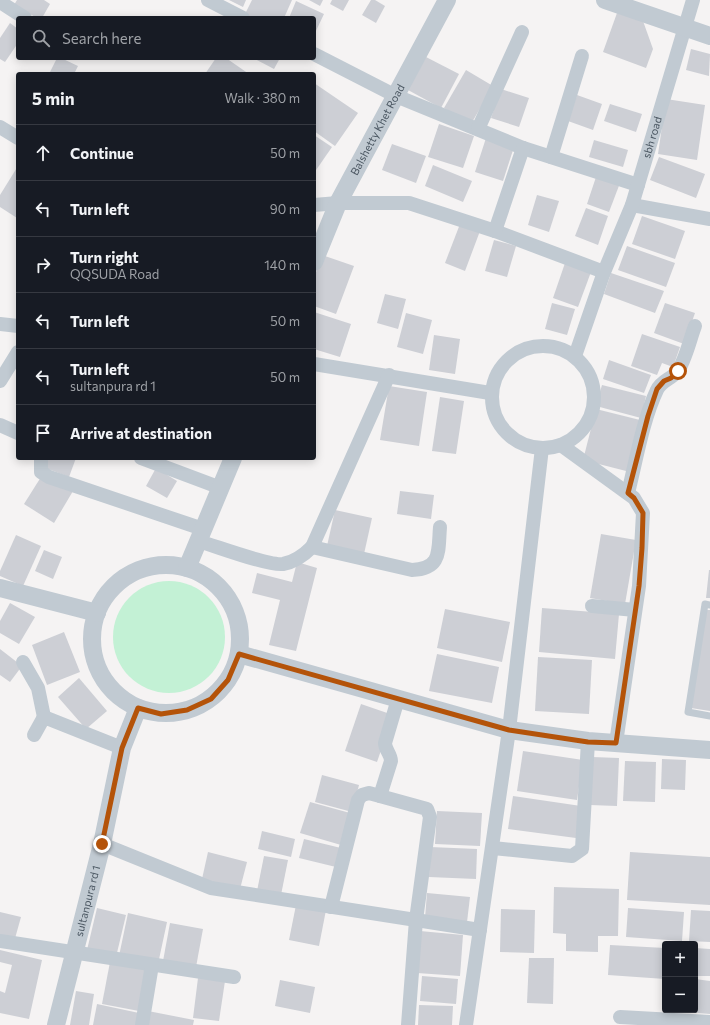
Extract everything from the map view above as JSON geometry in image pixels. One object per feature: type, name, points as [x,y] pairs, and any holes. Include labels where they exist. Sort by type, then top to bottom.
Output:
[{"type":"street","points":[[208,0],[239,16]]},
{"type":"street","name":"Balshetty Khet Road","points":[[316,257],[338,203],[447,0]]},
{"type":"street","points":[[605,0],[710,36]]},
{"type":"street","name":"sbh road","points":[[575,356],[604,272],[632,205],[683,28],[693,0]]},
{"type":"street","points":[[6,3],[22,16]]},
{"type":"street","points":[[478,129],[522,32]]},
{"type":"street","points":[[316,55],[396,96],[523,148],[638,185]]},
{"type":"street","points":[[551,157],[582,56]]},
{"type":"street","points":[[0,127],[16,137]]},
{"type":"street","points":[[495,231],[523,148]]},
{"type":"street","points":[[316,205],[338,203],[409,203],[495,231],[604,272]]},
{"type":"street","points":[[632,205],[710,219]]},
{"type":"street","points":[[0,315],[10,325]]},
{"type":"street","points":[[628,493],[648,416],[657,389],[664,381],[671,378],[678,371],[695,326]]},
{"type":"street","points":[[549,345],[575,356],[592,381],[592,411],[581,432],[561,445],[542,448],[515,441],[496,420],[490,393],[500,367],[522,349],[549,345]]},
{"type":"street","points":[[0,381],[16,355]]},
{"type":"street","points":[[316,364],[389,375],[490,393]]},
{"type":"street","points":[[41,460],[41,472],[49,477],[201,535],[262,561],[282,564],[302,557],[312,547],[389,375]]},
{"type":"street","points":[[0,425],[16,432]]},
{"type":"street","points":[[561,445],[628,493],[634,498],[643,513],[642,548],[635,610],[616,743]]},
{"type":"street","points":[[466,1025],[509,730],[542,448]]},
{"type":"street","points":[[146,460],[221,488]]},
{"type":"street","points":[[187,568],[232,460]]},
{"type":"street","points":[[312,547],[412,570],[420,570],[428,568],[434,563],[438,552],[440,527]]},
{"type":"street","points":[[165,566],[187,568],[211,579],[230,601],[240,630],[239,654],[228,680],[211,699],[187,710],[161,714],[138,708],[117,696],[101,675],[93,655],[92,631],[97,613],[108,593],[122,580],[144,569],[165,566]]},
{"type":"street","points":[[0,588],[97,613]]},
{"type":"street","points":[[592,606],[635,610]]},
{"type":"street","points":[[239,654],[509,730],[588,742],[710,750]]},
{"type":"street","points":[[23,662],[38,688],[44,717],[34,735]]},
{"type":"street","points":[[380,796],[391,761],[385,743],[398,699]]},
{"type":"street","name":"sultanpura rd 1","points":[[56,1025],[73,953],[102,844],[122,748],[138,708]]},
{"type":"street","points":[[44,717],[122,748]]},
{"type":"street","points":[[492,848],[572,856],[582,849],[588,742]]},
{"type":"street","points":[[332,907],[360,798],[364,794],[369,793],[427,809],[430,817],[416,920],[408,1025]]},
{"type":"street","points":[[102,844],[211,888],[480,930]]},
{"type":"street","points":[[0,941],[234,977]]},
{"type":"street","points":[[142,1025],[152,965]]},
{"type":"street","points":[[620,1017],[671,1017],[710,1022]]},
{"type":"lane","points":[[710,605],[705,604],[688,712],[710,716]]},
{"type":"green space","points":[[169,581],[180,582],[190,586],[200,591],[208,598],[215,606],[220,616],[224,626],[224,648],[220,658],[215,668],[208,676],[200,683],[190,688],[180,692],[169,693],[158,692],[148,688],[138,683],[130,676],[123,668],[118,658],[114,648],[113,637],[114,626],[118,616],[123,606],[130,598],[138,591],[148,586],[158,582]]},
{"type":"building","points":[[17,0],[44,0],[50,4],[43,16],[33,16],[14,5]]},
{"type":"building","points":[[229,0],[246,0],[243,7]]},
{"type":"building","points":[[252,0],[292,0],[285,16],[249,16],[245,14]]},
{"type":"building","points":[[309,0],[323,0],[320,6]]},
{"type":"building","points":[[332,0],[349,0],[343,11],[330,4]]},
{"type":"building","points":[[371,0],[375,0],[385,6],[376,23],[362,15]]},
{"type":"building","points":[[296,1],[324,14],[316,31],[316,16],[290,16]]},
{"type":"building","points":[[617,13],[643,21],[653,49],[646,68],[603,52]]},
{"type":"building","points":[[10,23],[16,28],[16,46],[5,62],[0,59],[0,38]]},
{"type":"building","points":[[691,49],[710,54],[709,76],[686,70]]},
{"type":"building","points":[[426,57],[459,74],[441,108],[408,90]]},
{"type":"building","points":[[56,60],[65,60],[78,66],[75,72],[50,72]]},
{"type":"building","points":[[215,60],[229,60],[246,72],[206,72]]},
{"type":"building","points":[[257,60],[279,60],[274,69]]},
{"type":"building","points":[[466,70],[493,86],[471,124],[444,108]]},
{"type":"building","points":[[316,84],[358,113],[335,146],[316,132]]},
{"type":"building","points":[[501,89],[529,98],[519,127],[491,118]]},
{"type":"building","points":[[577,95],[602,104],[593,130],[568,121]]},
{"type":"building","points":[[666,99],[705,105],[697,160],[658,154]]},
{"type":"building","points":[[610,104],[642,114],[636,132],[604,121]]},
{"type":"building","points":[[439,124],[474,136],[463,168],[428,157]]},
{"type":"building","points":[[316,136],[332,147],[316,170]]},
{"type":"building","points":[[486,138],[514,147],[503,181],[475,172]]},
{"type":"building","points":[[594,140],[628,150],[623,167],[589,157]]},
{"type":"building","points":[[392,144],[426,156],[416,183],[382,170]]},
{"type":"building","points":[[659,157],[705,174],[696,198],[650,180]]},
{"type":"building","points":[[433,165],[472,181],[463,202],[425,186]]},
{"type":"building","points":[[16,169],[16,217],[0,207],[0,195]]},
{"type":"building","points":[[597,174],[620,183],[609,212],[587,204]]},
{"type":"building","points":[[537,195],[559,201],[549,232],[528,225]]},
{"type":"building","points":[[586,208],[608,216],[598,245],[575,236]]},
{"type":"building","points":[[642,216],[685,231],[675,259],[632,244]]},
{"type":"building","points":[[460,224],[480,231],[465,271],[445,263]]},
{"type":"building","points":[[494,240],[516,246],[507,277],[485,271]]},
{"type":"building","points":[[627,246],[675,263],[666,287],[618,270]]},
{"type":"building","points":[[322,255],[354,266],[336,314],[316,307],[316,272]]},
{"type":"building","points":[[565,263],[591,272],[578,307],[553,298]]},
{"type":"building","points":[[611,273],[664,291],[655,313],[604,294]]},
{"type":"building","points":[[385,294],[406,299],[398,329],[377,323]]},
{"type":"building","points":[[552,303],[575,309],[567,335],[545,329]]},
{"type":"building","points":[[665,303],[695,313],[684,344],[654,333]]},
{"type":"building","points":[[316,313],[351,324],[340,357],[316,350]]},
{"type":"building","points":[[406,313],[432,320],[423,354],[397,347]]},
{"type":"building","points":[[642,334],[680,347],[673,367],[662,363],[657,375],[631,366]]},
{"type":"building","points":[[434,335],[460,339],[455,374],[429,370]]},
{"type":"building","points":[[609,360],[651,375],[644,393],[603,379]]},
{"type":"building","points":[[602,385],[646,396],[641,418],[596,406]]},
{"type":"building","points":[[389,386],[427,392],[419,446],[380,440]]},
{"type":"building","points":[[440,397],[464,401],[456,454],[432,451]]},
{"type":"building","points":[[596,409],[644,421],[630,472],[583,460]]},
{"type":"building","points":[[45,460],[75,460],[69,477],[43,467]]},
{"type":"building","points":[[156,468],[177,481],[167,498],[146,486]]},
{"type":"building","points":[[41,477],[73,491],[54,523],[24,504]]},
{"type":"building","points":[[400,491],[434,495],[431,519],[397,514]]},
{"type":"building","points":[[335,510],[372,518],[364,554],[327,546]]},
{"type":"building","points":[[601,534],[636,540],[625,604],[590,598]]},
{"type":"building","points":[[16,535],[41,546],[23,586],[0,576],[0,571]]},
{"type":"building","points":[[44,550],[62,557],[53,579],[35,571]]},
{"type":"building","points":[[297,562],[317,568],[296,651],[269,645],[280,600],[252,593],[257,573],[292,582]]},
{"type":"building","points":[[709,570],[710,598],[706,598]]},
{"type":"building","points":[[10,603],[35,617],[19,644],[0,633],[0,621]]},
{"type":"building","points":[[542,608],[619,614],[615,659],[539,652]]},
{"type":"building","points":[[445,609],[510,622],[502,662],[437,648]]},
{"type":"building","points":[[706,610],[710,610],[710,711],[691,708]]},
{"type":"building","points":[[64,632],[80,672],[47,685],[32,645]]},
{"type":"building","points":[[0,649],[22,666],[10,682],[0,675]]},
{"type":"building","points":[[437,654],[499,667],[492,703],[429,691]]},
{"type":"building","points":[[538,657],[592,660],[589,714],[535,711]]},
{"type":"building","points":[[79,678],[107,711],[86,729],[58,697]]},
{"type":"building","points":[[361,704],[393,715],[377,762],[345,751]]},
{"type":"building","points":[[523,751],[583,760],[577,800],[517,791]]},
{"type":"building","points":[[592,757],[619,758],[617,806],[590,805]]},
{"type":"building","points":[[662,759],[686,760],[685,790],[661,789]]},
{"type":"building","points":[[625,761],[656,762],[655,802],[623,801]]},
{"type":"building","points":[[322,775],[359,785],[352,812],[315,802]]},
{"type":"building","points":[[513,796],[581,806],[576,838],[508,829]]},
{"type":"building","points":[[310,802],[350,813],[341,845],[300,833]]},
{"type":"building","points":[[437,811],[482,813],[480,846],[435,844]]},
{"type":"building","points":[[262,831],[295,839],[291,857],[258,849]]},
{"type":"building","points":[[304,839],[341,848],[336,867],[299,858]]},
{"type":"building","points":[[430,847],[477,849],[476,879],[429,877]]},
{"type":"building","points":[[208,852],[247,862],[240,889],[202,879]]},
{"type":"building","points":[[630,852],[710,857],[710,905],[627,900]]},
{"type":"building","points":[[264,856],[288,860],[281,895],[257,891]]},
{"type":"building","points":[[554,887],[619,889],[618,936],[598,936],[598,952],[566,951],[566,934],[553,933]]},
{"type":"building","points":[[427,893],[470,897],[467,922],[425,918]]},
{"type":"building","points":[[296,905],[326,910],[319,946],[289,940]]},
{"type":"building","points":[[97,908],[126,915],[116,957],[87,950]]},
{"type":"building","points":[[628,908],[684,912],[682,941],[626,937]]},
{"type":"building","points":[[501,909],[535,910],[534,953],[500,952]]},
{"type":"building","points":[[691,910],[710,911],[710,942],[689,941]]},
{"type":"building","points":[[0,912],[21,917],[14,942],[0,938]]},
{"type":"building","points":[[128,913],[167,922],[158,964],[119,956]]},
{"type":"building","points":[[170,923],[203,929],[196,967],[163,961]]},
{"type":"building","points":[[420,931],[463,935],[460,976],[417,973]]},
{"type":"building","points":[[610,945],[662,948],[662,979],[608,975]]},
{"type":"building","points":[[698,948],[710,949],[710,976],[698,976]]},
{"type":"building","points":[[0,950],[42,960],[29,1019],[0,1013],[0,991],[5,993],[12,965],[0,962]]},
{"type":"building","points":[[529,958],[554,958],[553,1004],[527,1003]]},
{"type":"building","points":[[110,962],[148,969],[139,1011],[102,1004]]},
{"type":"building","points":[[422,976],[458,979],[456,1004],[420,1001]]},
{"type":"building","points":[[198,978],[225,981],[219,1021],[193,1018]]},
{"type":"building","points":[[698,979],[710,981],[710,1014],[698,1013]]},
{"type":"building","points":[[280,980],[315,987],[310,1013],[275,1006]]},
{"type":"building","points":[[76,991],[94,994],[89,1025],[70,1025]]},
{"type":"building","points":[[97,1004],[139,1013],[137,1025],[93,1025]]},
{"type":"building","points":[[419,1005],[453,1006],[452,1025],[418,1025]]},
{"type":"building","points":[[148,1011],[194,1020],[193,1025],[145,1025]]},
{"type":"route","points":[[102,844],[122,748],[138,708],[161,714],[187,710],[211,699],[228,680],[239,654],[509,730],[588,742],[616,743],[639,586],[642,548],[643,513],[634,498],[628,493],[648,416],[657,389],[664,381],[671,378],[678,371]]}]
